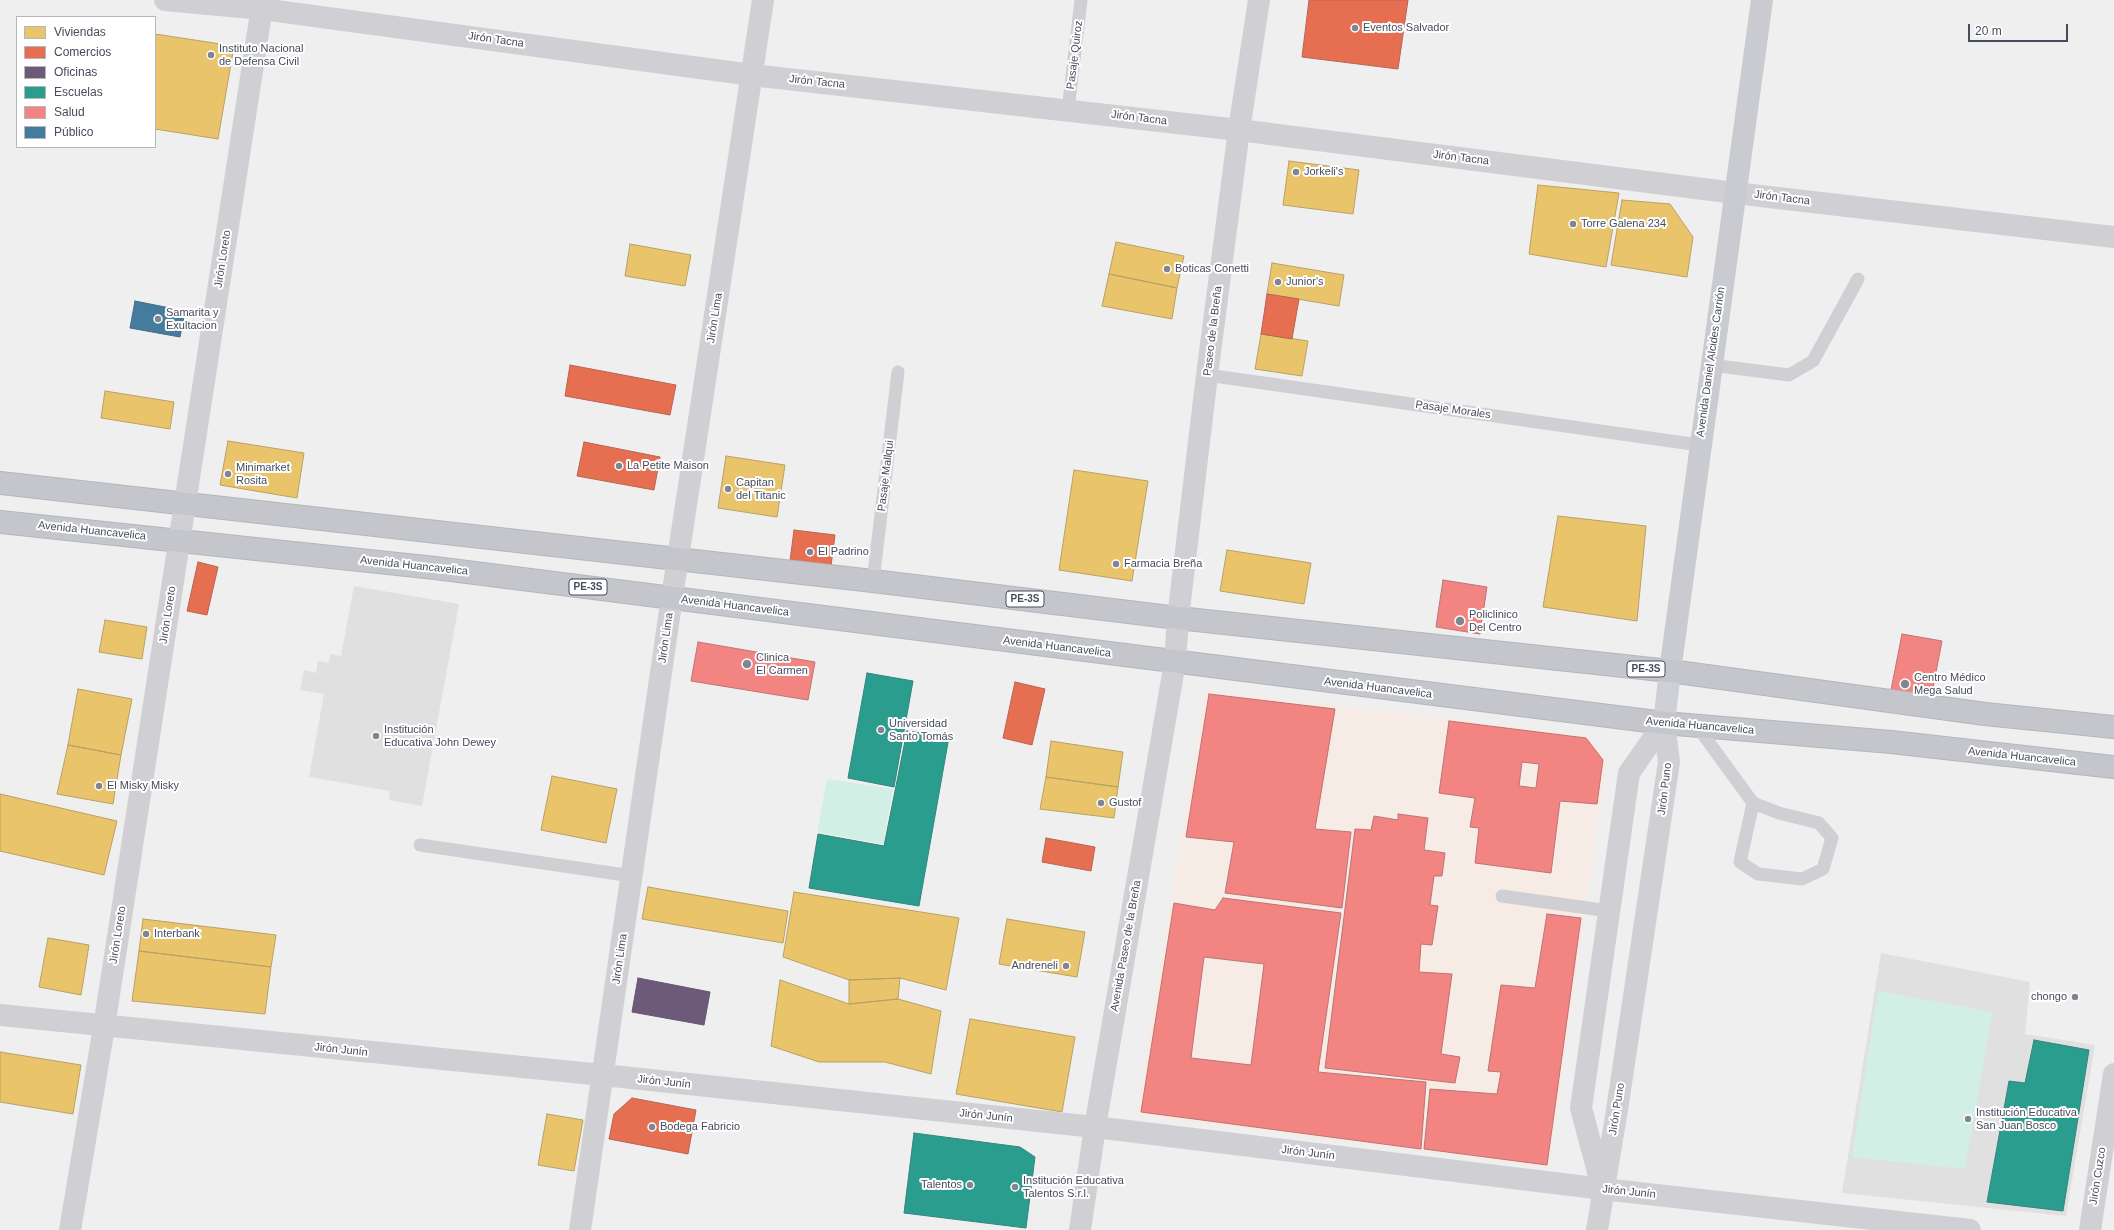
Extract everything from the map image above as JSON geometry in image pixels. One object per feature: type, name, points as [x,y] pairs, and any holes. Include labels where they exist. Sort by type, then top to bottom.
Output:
[{"type":"highway","name":"PE-3S","points":[[0,483],[873,581],[1178,618],[1670,671],[1985,714],[2114,727]]},
{"type":"highway","name":"Avenida Huancavelica","points":[[0,522],[435,568],[1664,723],[1891,742],[2114,767]]},
{"type":"main road","name":"Avenida Daniel Alcides Carrión","points":[[1664,723],[1700,445],[1762,0]]},
{"type":"street","name":"Jirón Tacna","points":[[164,0],[262,5],[752,75],[1239,130],[1735,193],[2114,237]]},
{"type":"street","name":"Jirón Lima","points":[[580,1230],[672,597],[763,0]]},
{"type":"street","name":"Paseo de la Breña","points":[[1175,662],[1178,618],[1207,375],[1239,130],[1259,0]]},
{"type":"street","name":"Jirón Loreto","points":[[70,1230],[104,1027],[186,504],[262,5]]},
{"type":"street","name":"Avenida Paseo de la Breña","points":[[1080,1230],[1094,1127],[1175,662]]},
{"type":"street","name":"Jirón Puno","points":[[1603,1189],[1581,1108],[1629,773],[1664,723]]},
{"type":"street","name":"Jirón Puno","points":[[1597,1230],[1617,1110],[1669,762],[1664,723]]},
{"type":"street","name":"Jirón Junín","points":[[0,1015],[104,1027],[603,1075],[1094,1127],[1603,1189],[1970,1230]]},
{"type":"street","name":"Jirón Cuzco","points":[[2090,1230],[2114,1074]]},
{"type":"lane","name":"Pasaje Quiroz","points":[[1068,110],[1081,0]]},
{"type":"lane","points":[[1711,366],[1789,375],[1813,361],[1858,279]]},
{"type":"lane","name":"Pasaje Mallqui","points":[[873,581],[898,372]]},
{"type":"lane","name":"Pasaje Morales","points":[[1207,375],[1700,445]]},
{"type":"lane","points":[[1697,726],[1753,803],[1779,813],[1819,823],[1832,838],[1823,869],[1802,879],[1758,874],[1740,862],[1753,803]]},
{"type":"lane","points":[[420,845],[632,876]]},
{"type":"lane","points":[[1502,896],[1609,912]]},
{"type":"shaded area","name":"Institución Educativa John Dewey","points":[[354,586],[459,604],[422,806],[389,800],[390,791],[309,777],[324,694],[300,690],[304,670],[316,673],[318,661],[329,663],[330,654],[341,656]]},
{"type":"shaded area","points":[[1205,690],[1587,735],[1607,759],[1549,1168],[1136,1115]]},
{"type":"shaded area","name":"Institución Educativa San Juan Bosco","points":[[1881,953],[2030,982],[2025,1034],[2095,1045],[2066,1216],[1842,1193]]},
{"type":"green space","points":[[827,779],[893,789],[883,844],[817,832]]},
{"type":"green space","points":[[1878,991],[1992,1012],[1965,1169],[1852,1157]]},
{"type":"building: Viviendas","points":[[156,34],[234,46],[218,139],[156,129]]},
{"type":"building: Viviendas","points":[[1289,161],[1359,170],[1353,214],[1283,205]]},
{"type":"building: Viviendas","name":"Torre Galena 234","points":[[1538,185],[1619,193],[1606,267],[1529,254]]},
{"type":"building: Viviendas","points":[[1622,200],[1670,204],[1693,237],[1687,277],[1611,265]]},
{"type":"building: Viviendas","points":[[1116,242],[1184,256],[1177,288],[1109,274]]},
{"type":"building: Viviendas","points":[[630,244],[691,255],[685,286],[625,276]]},
{"type":"building: Viviendas","points":[[1272,263],[1344,275],[1339,306],[1267,294]]},
{"type":"building: Viviendas","points":[[1109,274],[1177,288],[1172,319],[1102,306]]},
{"type":"building: Viviendas","points":[[1261,334],[1308,341],[1302,376],[1255,369]]},
{"type":"building: Viviendas","points":[[105,391],[174,402],[170,429],[101,418]]},
{"type":"building: Viviendas","points":[[228,441],[304,453],[297,498],[220,485]]},
{"type":"building: Viviendas","points":[[726,456],[785,465],[777,517],[718,508]]},
{"type":"building: Viviendas","points":[[1074,470],[1148,481],[1132,581],[1059,570]]},
{"type":"building: Viviendas","points":[[1558,516],[1646,526],[1637,621],[1543,607]]},
{"type":"building: Viviendas","points":[[1227,550],[1311,563],[1304,604],[1220,591]]},
{"type":"building: Viviendas","points":[[105,620],[147,627],[142,659],[99,652]]},
{"type":"building: Viviendas","points":[[78,689],[132,699],[121,755],[68,745]]},
{"type":"building: Viviendas","points":[[1051,741],[1123,752],[1118,787],[1046,777]]},
{"type":"building: Viviendas","points":[[68,745],[121,755],[113,804],[57,794]]},
{"type":"building: Viviendas","points":[[552,776],[617,789],[606,843],[541,830]]},
{"type":"building: Viviendas","points":[[1046,777],[1118,787],[1114,818],[1040,809]]},
{"type":"building: Viviendas","points":[[0,794],[117,821],[104,875],[0,851]]},
{"type":"building: Viviendas","points":[[648,887],[788,911],[783,943],[642,919]]},
{"type":"building: Viviendas","points":[[794,892],[959,918],[946,990],[900,978],[849,980],[783,957]]},
{"type":"building: Viviendas","points":[[143,919],[276,935],[271,967],[139,951]]},
{"type":"building: Viviendas","points":[[1007,919],[1085,932],[1077,977],[999,964]]},
{"type":"building: Viviendas","points":[[48,938],[89,945],[81,995],[39,987]]},
{"type":"building: Viviendas","points":[[139,951],[271,967],[265,1014],[132,1001]]},
{"type":"building: Viviendas","points":[[900,978],[898,999],[849,1004],[849,980]]},
{"type":"building: Viviendas","points":[[780,980],[849,1004],[898,999],[941,1011],[931,1074],[885,1062],[819,1062],[771,1046]]},
{"type":"building: Viviendas","points":[[970,1019],[1075,1037],[1062,1112],[956,1094]]},
{"type":"building: Viviendas","points":[[0,1052],[81,1065],[73,1114],[0,1102]]},
{"type":"building: Viviendas","points":[[547,1114],[583,1120],[574,1171],[538,1165]]},
{"type":"building: Comercios","name":"Eventos Salvador","points":[[1309,0],[1408,0],[1398,69],[1302,57]]},
{"type":"building: Comercios","points":[[1267,294],[1299,299],[1292,339],[1261,334]]},
{"type":"building: Comercios","points":[[570,365],[676,385],[670,415],[565,396]]},
{"type":"building: Comercios","name":"La Petite Maison","points":[[584,442],[660,457],[654,490],[577,476]]},
{"type":"building: Comercios","points":[[794,530],[835,535],[831,566],[790,561]]},
{"type":"building: Comercios","points":[[198,562],[218,567],[207,615],[187,611]]},
{"type":"building: Comercios","points":[[1015,682],[1045,689],[1032,745],[1003,738]]},
{"type":"building: Comercios","points":[[1046,838],[1095,847],[1091,871],[1042,862]]},
{"type":"building: Comercios","name":"Bodega Fabricio","points":[[632,1098],[696,1110],[688,1154],[609,1139],[614,1114]]},
{"type":"building: Oficinas","points":[[638,978],[710,992],[704,1025],[632,1012]]},
{"type":"building: Escuelas","name":"Universidad Santo Tomás","points":[[867,673],[913,681],[894,787],[848,778]]},
{"type":"building: Escuelas","points":[[907,731],[949,737],[919,906],[809,888],[818,834],[884,846]]},
{"type":"building: Escuelas","points":[[2034,1040],[2089,1050],[2063,1211],[1987,1202],[2009,1081],[2025,1083]]},
{"type":"building: Escuelas","name":"Talentos","points":[[914,1133],[1020,1147],[1035,1157],[1026,1228],[904,1213]]},
{"type":"building: Salud","points":[[1443,580],[1487,587],[1480,634],[1436,627]]},
{"type":"building: Salud","points":[[1902,634],[1942,641],[1931,698],[1891,690]]},
{"type":"building: Salud","points":[[698,642],[815,662],[808,700],[691,681]]},
{"type":"building: Salud","points":[[1209,694],[1335,709],[1315,829],[1351,832],[1342,908],[1225,893],[1234,842],[1186,837]]},
{"type":"building: Salud","points":[[1449,721],[1586,738],[1603,760],[1597,804],[1560,801],[1551,873],[1475,863],[1479,828],[1470,827],[1475,798],[1439,793]],"holes":[[[1522,762],[1539,764],[1536,788],[1519,786]]]},
{"type":"building: Salud","points":[[1398,814],[1428,818],[1424,850],[1445,853],[1442,876],[1434,876],[1430,905],[1438,906],[1432,945],[1421,944],[1419,972],[1452,974],[1441,1054],[1460,1057],[1455,1083],[1325,1068],[1355,829],[1371,830],[1374,816],[1398,820]]},
{"type":"building: Salud","points":[[1223,898],[1341,913],[1318,1072],[1426,1082],[1421,1149],[1141,1112],[1174,903],[1215,910]],"holes":[[[1204,957],[1264,964],[1251,1065],[1191,1058]]]},
{"type":"building: Salud","points":[[1547,914],[1581,918],[1547,1165],[1424,1149],[1430,1089],[1497,1094],[1501,1072],[1488,1071],[1501,985],[1535,988]]},
{"type":"building: Público","name":"Samarita y Exultacion","points":[[135,301],[185,311],[180,337],[130,328]]},
{"type":"place","name":"Eventos Salvador","points":[[1355,28]]},
{"type":"place","name":"Instituto Nacional de Defensa Civil","points":[[211,55]]},
{"type":"place","name":"Jorkeli's","points":[[1296,172]]},
{"type":"place","name":"Torre Galena 234","points":[[1573,224]]},
{"type":"place","name":"Boticas Conetti","points":[[1167,269]]},
{"type":"place","name":"Junior's","points":[[1278,282]]},
{"type":"place","name":"Samarita y Exultacion","points":[[158,319]]},
{"type":"place","name":"La Petite Maison","points":[[619,466]]},
{"type":"place","name":"Minimarket Rosita","points":[[228,474]]},
{"type":"place","name":"Capitan del Titanic","points":[[728,489]]},
{"type":"place","name":"El Padrino","points":[[810,552]]},
{"type":"place","name":"Farmacia Breña","points":[[1116,564]]},
{"type":"place","name":"Policlinico Del Centro","points":[[1460,621]]},
{"type":"place","name":"Clinica El Carmen","points":[[747,664]]},
{"type":"place","name":"Centro Médico Mega Salud","points":[[1905,684]]},
{"type":"place","name":"Universidad Santo Tomás","points":[[881,730]]},
{"type":"place","name":"Institución Educativa John Dewey","points":[[376,736]]},
{"type":"place","name":"El Misky Misky","points":[[99,786]]},
{"type":"place","name":"Gustof","points":[[1101,803]]},
{"type":"place","name":"Interbank","points":[[146,934]]},
{"type":"place","name":"Andreneli","points":[[1066,966]]},
{"type":"place","name":"chongo","points":[[2075,997]]},
{"type":"place","name":"Institución Educativa San Juan Bosco","points":[[1968,1119]]},
{"type":"place","name":"Bodega Fabricio","points":[[652,1127]]},
{"type":"place","name":"Talentos","points":[[970,1185]]},
{"type":"place","name":"Institución Educativa Talentos S.r.l.","points":[[1015,1187]]}]
